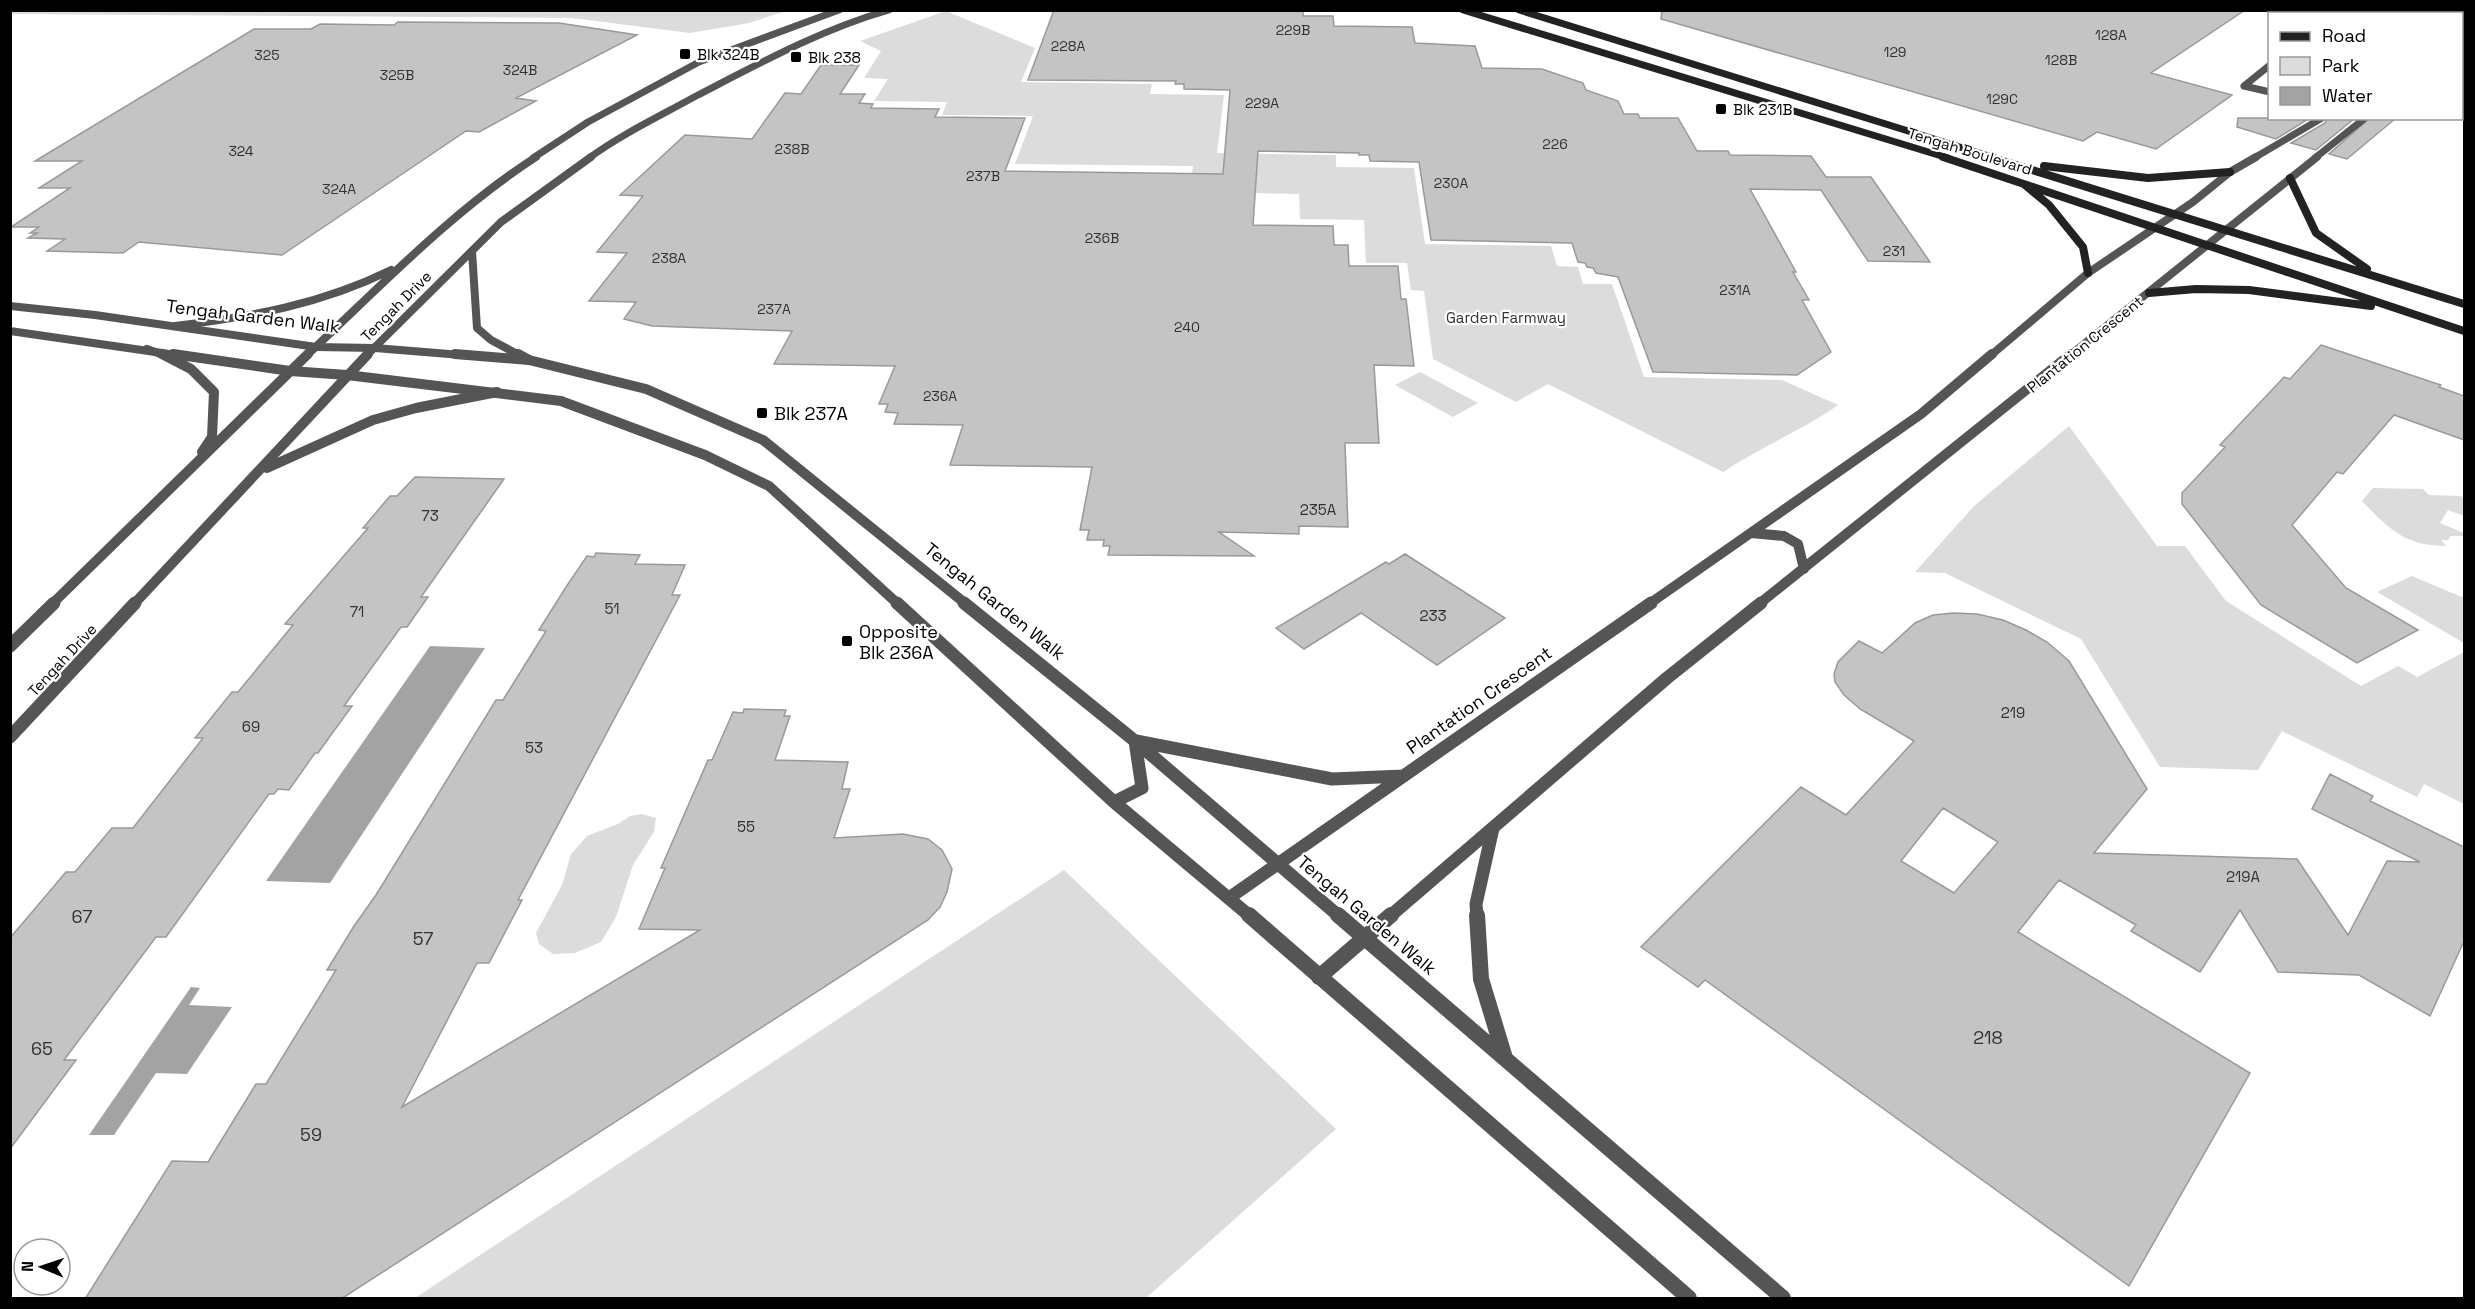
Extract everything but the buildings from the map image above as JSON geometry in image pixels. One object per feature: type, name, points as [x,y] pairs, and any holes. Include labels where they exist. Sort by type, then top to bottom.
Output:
[{"type":"main road","name":"Tengah Boulevard","points":[[1463,10],[2017,179],[2399,310],[2464,330]]},
{"type":"main road","name":"Tengah Boulevard","points":[[1519,10],[2011,161],[2464,304]]},
{"type":"main road","points":[[2011,161],[2148,178],[2230,172]]},
{"type":"main road","points":[[2290,178],[2316,233],[2342,253],[2384,279]]},
{"type":"main road","points":[[2017,179],[2049,205],[2083,247],[2088,273]]},
{"type":"main road","points":[[2149,293],[2196,289],[2249,290],[2399,310]]},
{"type":"street","name":"Tengah Drive","points":[[10,646],[189,473],[290,371],[450,221],[506,176],[588,122],[699,62],[839,10]]},
{"type":"street","name":"Tengah Drive","points":[[10,737],[347,375],[501,222],[612,141],[748,69],[858,19],[889,10]]},
{"type":"street","points":[[2268,67],[2244,86],[2268,92]]},
{"type":"street","name":"Plantation Crescent","points":[[1229,898],[1921,414],[2088,273],[2193,202],[2230,172],[2319,120]]},
{"type":"street","name":"Plantation Crescent","points":[[1319,977],[1667,678],[2210,245],[2224,229],[2362,120]]},
{"type":"street","points":[[472,251],[477,328],[491,340],[529,360]]},
{"type":"street","points":[[175,326],[245,318],[334,297],[408,261]]},
{"type":"street","name":"Tengah Garden Walk","points":[[10,306],[175,326],[316,347],[375,348],[529,360],[646,389],[763,440],[1135,741],[1783,1299]]},
{"type":"street","points":[[10,331],[290,371],[347,375],[561,401],[705,455],[770,486],[1114,802],[1229,898],[1689,1299]]},
{"type":"street","points":[[147,349],[180,360],[199,373],[214,392],[212,437],[189,473]]},
{"type":"street","points":[[260,471],[373,420],[416,408],[497,392]]},
{"type":"street","points":[[1751,533],[1784,536],[1798,544],[1804,569]]},
{"type":"street","points":[[1114,802],[1142,788],[1135,741],[1332,779],[1404,776]]},
{"type":"street","points":[[1493,828],[1476,904],[1477,932],[1480,979],[1505,1059]]},
{"type":"green space","points":[[11,10],[786,11],[749,23],[690,33],[572,18],[11,14]]},
{"type":"green space","name":"Garden Farmway","points":[[946,11],[1035,48],[1021,82],[1152,84],[1150,94],[1224,95],[1217,153],[1336,155],[1336,167],[1414,168],[1425,244],[1551,246],[1557,266],[1578,267],[1583,284],[1612,284],[1644,377],[1782,380],[1838,405],[1723,472],[1548,384],[1516,402],[1433,359],[1424,291],[1411,290],[1407,263],[1366,263],[1364,220],[1300,219],[1299,194],[1189,192],[1193,166],[1015,164],[1033,116],[942,115],[947,102],[874,101],[888,79],[864,78],[881,51],[860,41]]},
{"type":"green space","points":[[1420,372],[1478,403],[1453,417],[1395,385]]},
{"type":"green space","points":[[2069,426],[2157,546],[2185,546],[2226,601],[2361,686],[2398,666],[2417,677],[2464,652],[2464,804],[2424,784],[2417,797],[2282,731],[2258,770],[2160,767],[2081,639],[1945,573],[1915,572],[1974,506]]},
{"type":"green space","points":[[2373,488],[2423,489],[2429,495],[2461,496],[2464,499],[2464,516],[2448,510],[2440,523],[2464,533],[2464,536],[2451,536],[2448,540],[2441,540],[2446,546],[2419,543],[2399,534],[2362,501]]},
{"type":"green space","points":[[2412,576],[2464,598],[2464,643],[2377,592]]},
{"type":"green space","points":[[642,814],[656,818],[654,832],[633,865],[616,917],[601,942],[575,953],[553,954],[539,944],[536,933],[562,885],[571,854],[587,836],[618,824],[630,816]]},
{"type":"green space","points":[[1064,870],[1336,1129],[1146,1298],[415,1298]]},
{"type":"water","points":[[430,646],[485,648],[330,883],[266,881]]},
{"type":"water","points":[[191,987],[200,988],[189,1005],[232,1007],[187,1074],[156,1073],[114,1135],[89,1135]]},
{"type":"place","name":"Blk 324B","points":[[685,54]]},
{"type":"place","name":"Blk 238","points":[[796,57]]},
{"type":"place","name":"Blk 231B","points":[[1721,109]]},
{"type":"place","name":"Blk 237A","points":[[762,413]]},
{"type":"place","name":"Opposite Blk 236A","points":[[847,641]]}]
